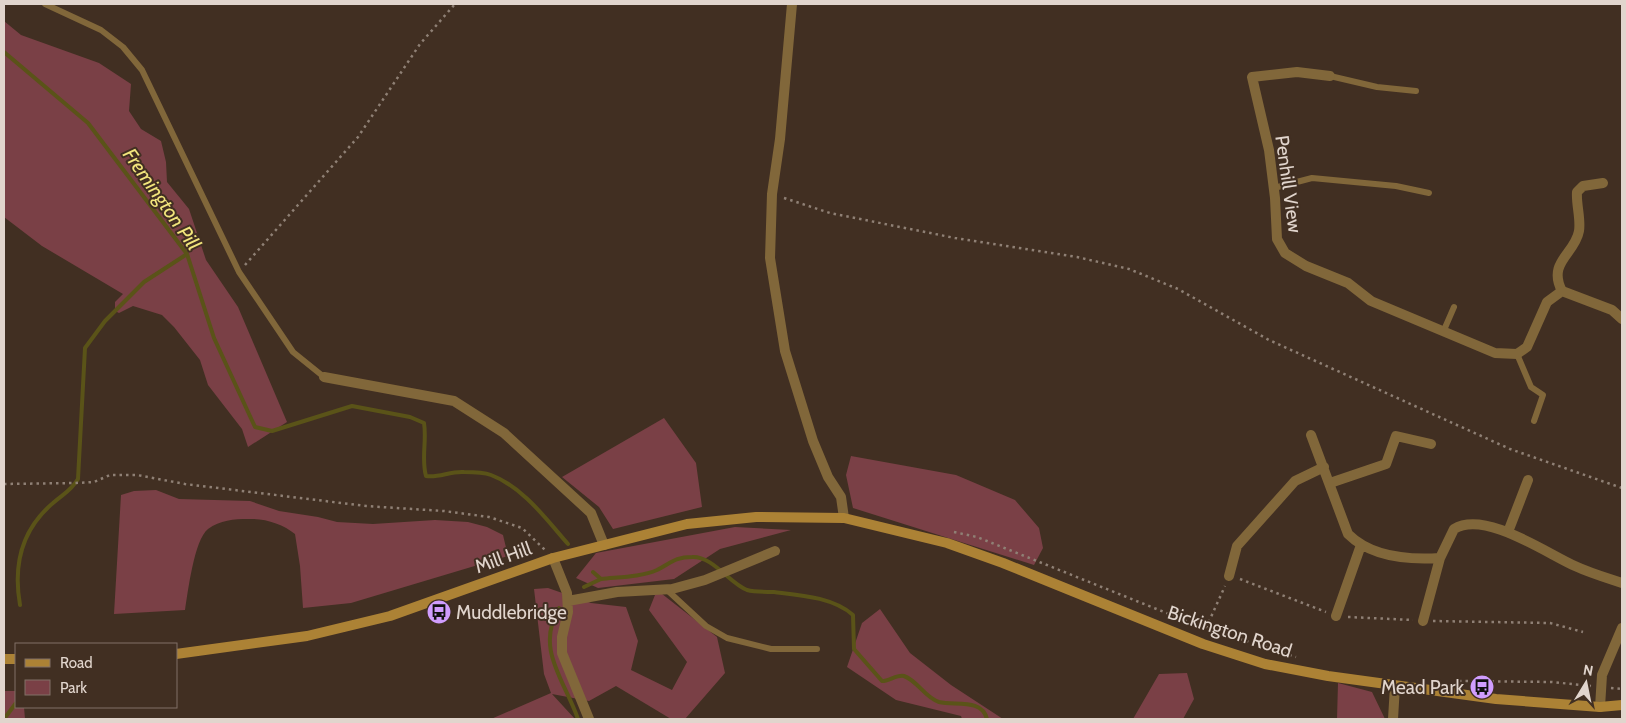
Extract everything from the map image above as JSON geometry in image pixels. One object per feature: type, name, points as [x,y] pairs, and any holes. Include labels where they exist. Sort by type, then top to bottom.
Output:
[{"type":"main road","name":"Mill Hill","points":[[178,654],[307,636],[390,616],[553,558],[697,523],[756,517],[844,518]]},
{"type":"main road","name":"Bickington Road","points":[[844,518],[947,543],[994,559],[1194,641],[1265,664],[1395,686],[1496,699],[1600,707],[1622,705]]},
{"type":"street","points":[[792,4],[780,139],[772,194],[770,258],[785,351],[813,441],[828,476],[841,497],[844,518]]},
{"type":"street","name":"Penhill View","points":[[1330,76],[1297,72],[1252,77],[1256,104],[1269,150],[1274,188],[1277,239],[1285,253],[1306,266],[1348,283],[1371,301],[1495,352],[1517,354]]},
{"type":"street","points":[[1603,184],[1583,186],[1577,192],[1580,228],[1576,244],[1562,257],[1557,282],[1562,291],[1612,310],[1622,319]]},
{"type":"street","points":[[1517,354],[1527,347],[1548,302],[1562,291]]},
{"type":"street","points":[[324,377],[454,401],[504,433],[591,514],[604,545]]},
{"type":"street","points":[[1311,435],[1348,534],[1361,545],[1413,560],[1440,558]]},
{"type":"street","points":[[1330,483],[1386,464],[1396,436],[1431,444]]},
{"type":"street","points":[[1229,576],[1237,546],[1295,481],[1324,467]]},
{"type":"street","points":[[1508,532],[1528,480]]},
{"type":"street","points":[[1423,620],[1440,558],[1450,535],[1461,525],[1481,526],[1508,532],[1576,566],[1622,583]]},
{"type":"street","points":[[1336,616],[1361,545]]},
{"type":"street","points":[[568,601],[617,592],[666,589],[705,580],[775,551]]},
{"type":"street","points":[[553,558],[567,593],[568,601],[568,612],[562,637],[562,653],[589,719]]},
{"type":"street","points":[[1600,707],[1602,675],[1622,628]]},
{"type":"street","points":[[1393,719],[1395,686]]},
{"type":"lane","points":[[45,4],[101,30],[123,47],[142,70],[239,272],[293,352],[324,377]]},
{"type":"lane","points":[[1330,76],[1377,87],[1416,91]]},
{"type":"lane","points":[[1274,188],[1312,178],[1396,186],[1430,193]]},
{"type":"lane","points":[[1444,330],[1454,306]]},
{"type":"lane","points":[[1517,354],[1531,387],[1544,395],[1534,421]]},
{"type":"lane","points":[[666,589],[706,626],[727,638],[771,649],[817,649]]},
{"type":"path","points":[[239,272],[358,136],[420,44],[455,4]]},
{"type":"path","points":[[772,194],[830,213],[955,238],[1077,257],[1129,269],[1178,289],[1269,340],[1510,449],[1622,488]]},
{"type":"path","points":[[4,484],[94,482],[110,475],[137,475],[185,484],[366,506],[453,512],[489,517],[522,528],[553,558]]},
{"type":"path","points":[[948,530],[977,537],[1206,628],[1300,658]]},
{"type":"path","points":[[1206,628],[1229,576],[1336,616],[1423,620],[1550,622],[1583,632]]},
{"type":"path","points":[[1454,681],[1552,682],[1622,689]]},
{"type":"green space","points":[[4,21],[21,35],[99,63],[131,84],[129,111],[141,129],[161,141],[166,162],[167,182],[189,209],[206,260],[238,307],[287,422],[248,447],[242,429],[208,385],[200,360],[162,315],[133,306],[119,313],[115,311],[115,302],[123,294],[42,246],[4,217]]},
{"type":"green space","points":[[664,418],[696,463],[702,507],[613,529],[599,507],[562,477]]},
{"type":"green space","points":[[851,456],[956,475],[1015,500],[1039,528],[1043,548],[1034,565],[853,508],[846,475]]},
{"type":"green space","points":[[156,490],[179,499],[250,501],[279,511],[337,522],[373,524],[435,520],[468,522],[487,527],[503,535],[508,556],[351,603],[303,608],[300,566],[295,534],[285,527],[267,521],[254,519],[232,520],[213,526],[203,535],[192,567],[185,610],[114,614],[121,495],[134,491]]},
{"type":"green space","points":[[735,527],[791,530],[720,549],[674,579],[598,588],[576,578],[596,553]]},
{"type":"green space","points":[[548,588],[591,603],[626,607],[638,641],[631,670],[672,690],[687,662],[649,610],[657,590],[717,637],[725,673],[685,719],[671,719],[616,686],[589,701],[552,694],[575,719],[491,719],[551,693],[544,674],[534,589]]},
{"type":"green space","points":[[880,609],[910,653],[951,685],[1003,719],[962,719],[961,716],[896,700],[847,667],[862,623]]},
{"type":"green space","points":[[1187,673],[1194,699],[1183,719],[1133,719],[1159,674]]},
{"type":"green space","points":[[1338,683],[1372,692],[1385,719],[1337,719]]},
{"type":"green space","points":[[4,691],[15,691],[15,708],[24,708],[25,719],[4,719]]},
{"type":"waterway","name":"Fremington Pill","points":[[4,52],[88,123],[187,254],[214,338],[255,427],[272,431],[352,406],[410,417],[424,423],[424,463],[426,476],[474,472],[488,474],[503,480],[524,496],[568,544]]},
{"type":"waterway","points":[[20,605],[18,590],[19,562],[27,537],[42,513],[70,489],[78,479],[85,348],[105,321],[144,282],[187,254]]},
{"type":"waterway","points":[[593,572],[601,579],[630,576],[657,570],[681,558],[700,558],[714,565],[740,587],[747,590],[805,596],[836,604],[853,615],[854,649],[882,681],[904,676],[909,678],[934,700],[945,703],[974,705],[984,712],[987,719]]},
{"type":"waterway","points":[[584,587],[601,579]]},
{"type":"waterway","points":[[559,608],[552,623],[551,651],[554,664],[578,719]]},
{"type":"waterway","points":[[4,719],[15,704]]},
{"type":"place","name":"Muddlebridge","points":[[439,612]]},
{"type":"place","name":"Mead Park","points":[[1482,687]]}]
